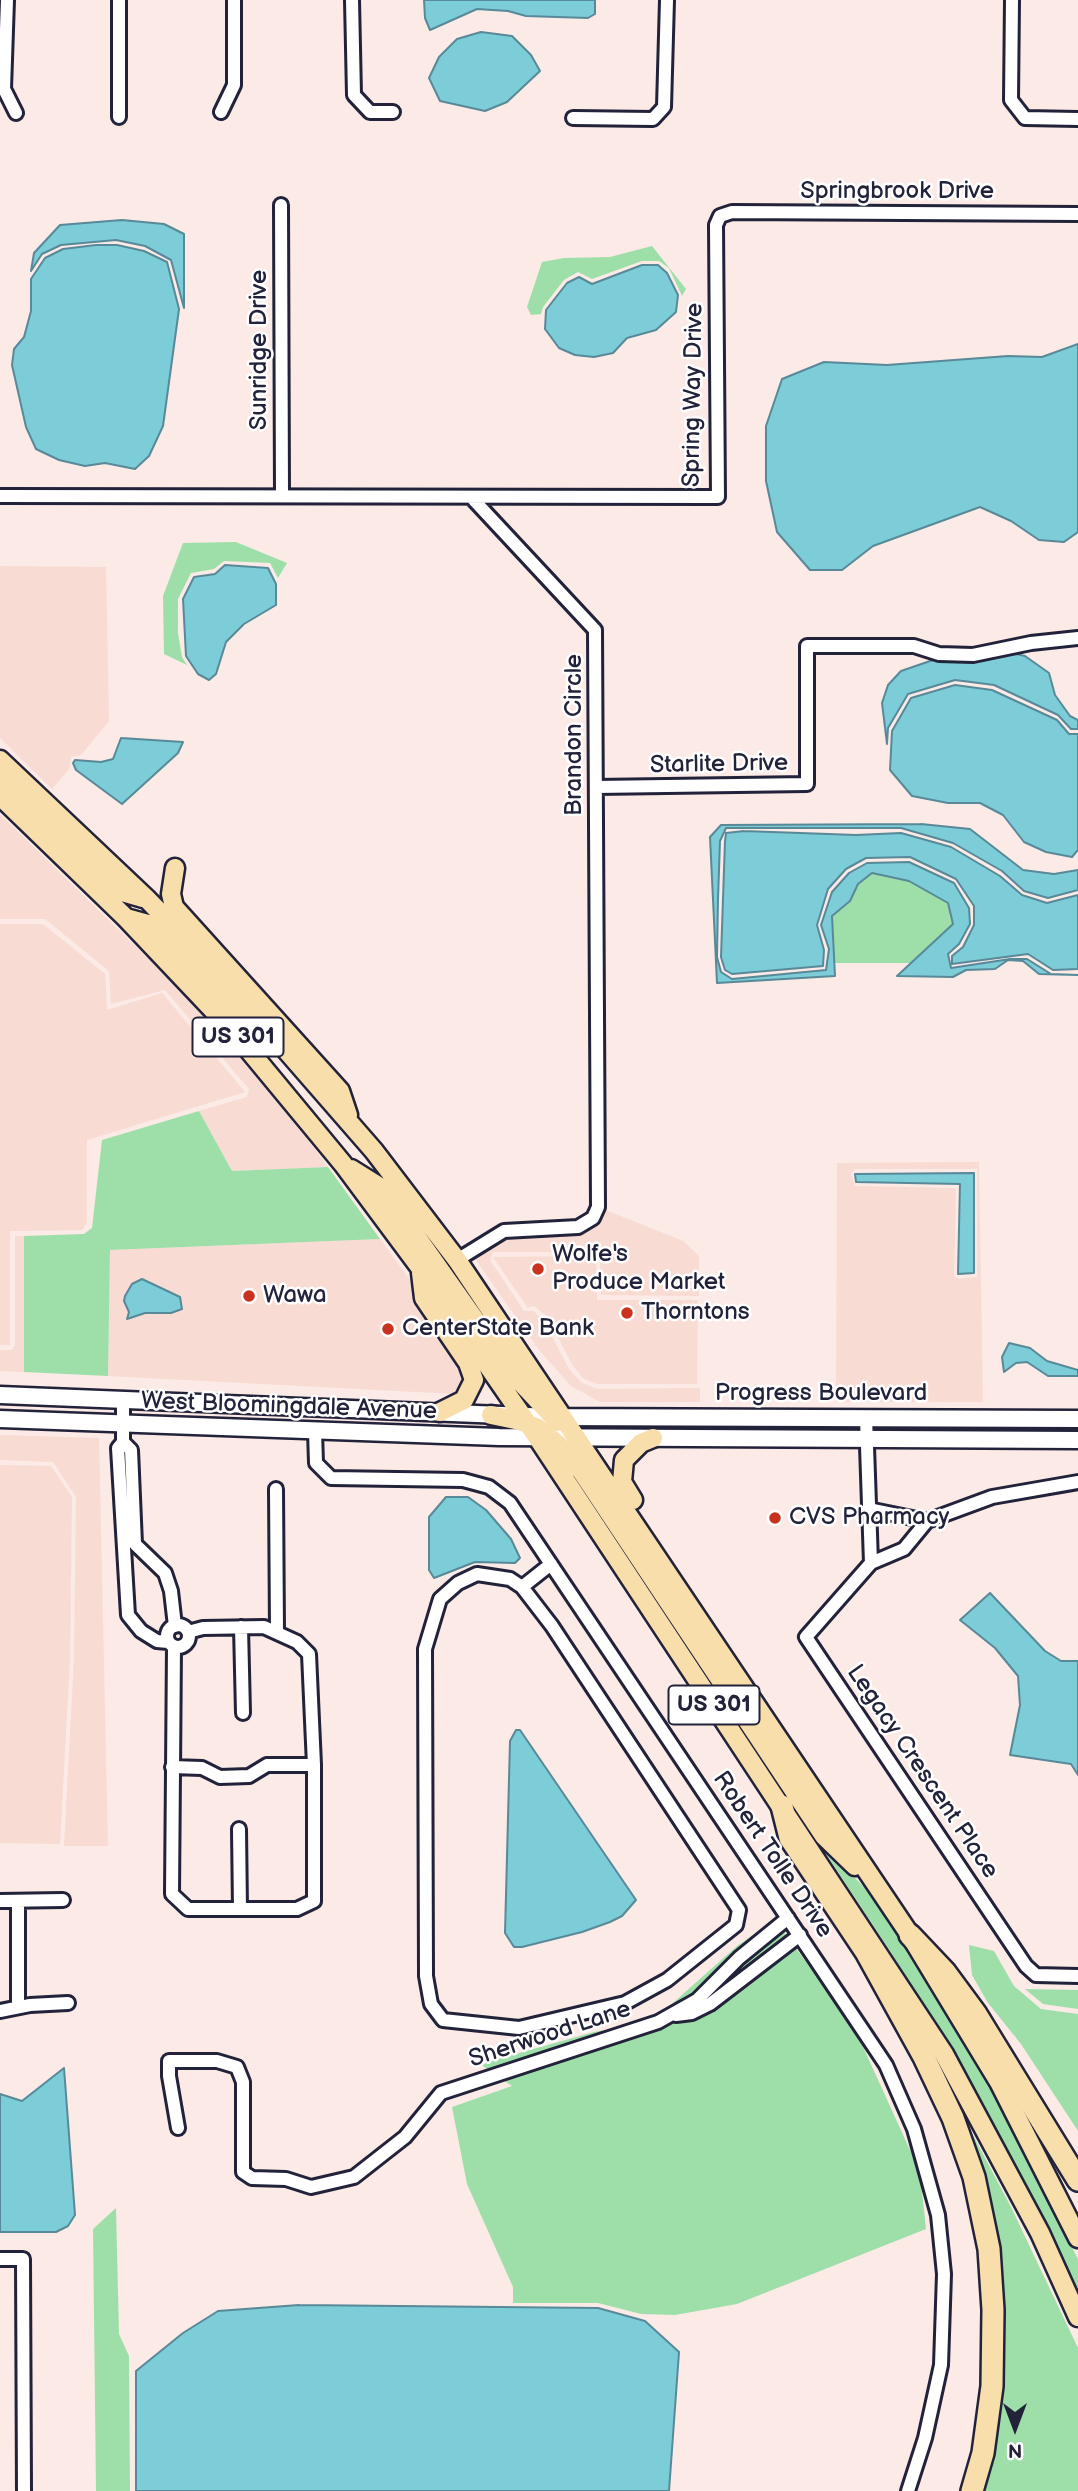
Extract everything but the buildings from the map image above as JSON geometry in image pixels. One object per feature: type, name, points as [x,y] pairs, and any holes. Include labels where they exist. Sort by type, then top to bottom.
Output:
[{"type":"highway","points":[[782,1806],[790,1838],[866,1952],[924,2057],[953,2118],[974,2177],[989,2249],[993,2310],[992,2386],[983,2453],[972,2491]]},
{"type":"highway","points":[[910,1935],[945,1972],[976,2014],[1078,2180]]},
{"type":"main road","name":"US 301","points":[[0,760],[146,898],[317,1083],[457,1260],[558,1417],[577,1437],[910,1935],[1012,2106],[1078,2238]]},
{"type":"main road","points":[[0,778],[119,891],[146,898]]},
{"type":"main road","name":"US 301","points":[[0,796],[126,918],[233,1031],[343,1164],[534,1428],[944,2054],[1040,2234],[1078,2317]]},
{"type":"main road","points":[[175,869],[171,894],[174,907],[340,1091],[352,1125]]},
{"type":"main road","points":[[126,918],[155,926],[287,1064],[317,1083]]},
{"type":"main road","points":[[343,1164],[383,1189],[514,1375],[558,1417]]},
{"type":"main road","points":[[421,1269],[424,1298],[468,1363],[473,1375],[472,1386],[464,1400],[440,1412]]},
{"type":"main road","name":"West Bloomingdale Avenue","points":[[0,1395],[491,1415]]},
{"type":"main road","points":[[491,1415],[534,1428],[584,1475],[824,1836],[878,1887]]},
{"type":"main road","name":"Progress Boulevard","points":[[558,1417],[1078,1419]]},
{"type":"main road","name":"West Bloomingdale Avenue","points":[[534,1428],[558,1417]]},
{"type":"main road","name":"West Bloomingdale Avenue","points":[[0,1419],[315,1432],[534,1428],[577,1437]]},
{"type":"main road","points":[[906,1440],[919,1434],[1032,1434],[1078,1430]]},
{"type":"main road","name":"Progress Boulevard","points":[[577,1437],[1078,1440]]},
{"type":"main road","points":[[653,1438],[641,1443],[624,1460],[622,1482],[759,1690],[773,1730]]},
{"type":"street","points":[[7,0],[4,89],[16,113]]},
{"type":"street","points":[[119,0],[119,117]]},
{"type":"street","points":[[221,112],[234,85],[234,0]]},
{"type":"street","points":[[352,0],[354,95],[370,112],[393,112]]},
{"type":"street","points":[[573,118],[653,119],[664,107],[667,0]]},
{"type":"street","points":[[1012,0],[1012,100],[1025,118],[1078,119]]},
{"type":"street","name":"Sunridge Drive","points":[[281,205],[282,495]]},
{"type":"street","name":"Springbrook Drive","points":[[717,219],[732,212],[1078,214]]},
{"type":"street","name":"Spring Way Drive","points":[[472,498],[718,497],[717,219]]},
{"type":"street","points":[[0,496],[282,495],[472,498]]},
{"type":"street","name":"Brandon Circle","points":[[457,1260],[504,1231],[578,1227],[593,1218],[598,1207],[596,630],[472,498]]},
{"type":"street","name":"Starlite Drive","points":[[596,787],[807,784],[807,646],[914,646],[939,654],[973,655],[1041,641],[1078,638]]},
{"type":"street","points":[[123,1400],[123,1442],[118,1448],[128,1615],[141,1631],[157,1641],[171,1644],[185,1645],[189,1639],[183,1626],[175,1626],[168,1632],[171,1644],[172,1894],[188,1909],[298,1909],[314,1901],[314,1765],[309,1654],[305,1647],[277,1631],[264,1627],[203,1628],[188,1632]]},
{"type":"street","points":[[866,1417],[871,1563]]},
{"type":"street","name":"Robert Tolle Drive","points":[[315,1432],[316,1463],[331,1478],[463,1480],[497,1492],[510,1503],[886,2065],[914,2129],[938,2215],[944,2274],[941,2365],[925,2438],[908,2491]]},
{"type":"street","points":[[123,1442],[131,1450],[132,1537],[135,1544],[165,1573],[171,1591],[175,1626]]},
{"type":"street","points":[[868,1509],[927,1521],[992,1497],[1078,1482]]},
{"type":"street","points":[[276,1489],[277,1631]]},
{"type":"street","name":"Legacy Crescent Place","points":[[927,1521],[904,1549],[871,1563],[806,1637],[1026,1966],[1036,1975],[1078,1976]]},
{"type":"street","points":[[522,1587],[551,1564]]},
{"type":"street","points":[[477,1574],[499,1576],[522,1587],[552,1626],[713,1870],[739,1910],[740,1919],[667,1980],[625,2003],[520,2028],[443,2020],[431,2004],[426,1976],[425,1649],[440,1599],[458,1583],[477,1574]]},
{"type":"street","points":[[241,1628],[243,1713]]},
{"type":"street","points":[[172,1767],[202,1768],[220,1777],[249,1776],[267,1765],[314,1765]]},
{"type":"street","points":[[239,1829],[240,1909]]},
{"type":"street","points":[[0,1901],[63,1900]]},
{"type":"street","points":[[18,1901],[18,2007]]},
{"type":"street","name":"Sherwood Lane","points":[[178,2128],[169,2061],[227,2064],[237,2067],[243,2082],[243,2172],[252,2178],[286,2179],[311,2188],[354,2177],[405,2137],[441,2093],[658,2022],[697,2000],[739,1958],[788,1918]]},
{"type":"street","name":"Sherwood Lane","points":[[672,2014],[692,2013],[710,2004],[800,1935]]},
{"type":"street","points":[[0,2011],[68,2003]]},
{"type":"street","points":[[0,2259],[23,2259],[24,2491]]},
{"type":"shaded area","points":[[0,566],[106,567],[109,721],[81,755],[71,757],[69,769],[52,789],[0,738]]},
{"type":"shaded area","points":[[0,814],[209,1018],[281,1102],[328,1167],[232,1171],[199,1111],[247,1097],[249,1089],[165,990],[111,1004],[109,971],[45,919],[0,919]]},
{"type":"shaded area","points":[[0,924],[43,924],[105,974],[107,1010],[162,993],[245,1092],[87,1140],[87,1223],[82,1230],[10,1231],[10,1345],[0,1345]]},
{"type":"shaded area","points":[[979,1162],[983,1402],[836,1402],[837,1163]],"holes":[[[855,1169],[977,1169],[977,1277],[959,1279],[954,1276],[956,1188],[855,1186],[851,1174]]]},
{"type":"shaded area","points":[[603,1209],[683,1241],[699,1256],[699,1296],[601,1295],[600,1256],[597,1252],[493,1252],[490,1260],[524,1311],[533,1311],[543,1319],[569,1369],[582,1383],[597,1389],[700,1388],[700,1402],[600,1402],[571,1386],[539,1350],[473,1256],[499,1239],[519,1234],[580,1232],[596,1222]]},
{"type":"shaded area","points":[[15,1236],[24,1236],[24,1372],[0,1371],[0,1350],[12,1350],[15,1345]]},
{"type":"shaded area","points":[[380,1239],[418,1291],[468,1380],[455,1394],[108,1376],[110,1250]],"holes":[[[148,1280],[159,1289],[180,1297],[183,1306],[170,1313],[145,1313],[127,1319],[129,1310]]]},
{"type":"shaded area","points":[[596,1256],[597,1300],[698,1300],[697,1384],[597,1384],[584,1379],[573,1366],[547,1316],[534,1306],[528,1308],[493,1257]]},
{"type":"shaded area","points":[[0,1435],[99,1438],[108,1846],[64,1846],[74,1659],[76,1497],[53,1462],[0,1460]]},
{"type":"shaded area","points":[[0,1465],[51,1466],[72,1497],[70,1659],[60,1844],[0,1843]]},
{"type":"green space","points":[[652,246],[686,289],[682,296],[669,268],[659,261],[642,261],[592,279],[578,272],[564,280],[543,307],[541,314],[531,315],[527,307],[542,262],[564,258],[610,257]]},
{"type":"green space","points":[[236,542],[287,563],[278,578],[270,563],[224,561],[214,569],[191,573],[178,599],[178,633],[182,657],[187,665],[164,654],[163,596],[183,543]]},
{"type":"green space","points":[[872,873],[909,881],[948,903],[954,924],[912,963],[834,963],[832,916],[850,901],[858,884]]},
{"type":"green space","points":[[199,1111],[232,1171],[328,1167],[380,1239],[110,1250],[108,1376],[24,1372],[24,1236],[84,1234],[92,1228],[102,1140]]},
{"type":"green space","points":[[817,1840],[865,1888],[920,1970],[998,2101],[1078,2259],[1078,2296],[974,2089],[892,1954]]},
{"type":"green space","points":[[775,1920],[854,2027],[920,2172],[926,2229],[737,2304],[675,2315],[641,2314],[598,2303],[513,2303],[513,2287],[467,2184],[452,2107],[512,2086],[480,2064],[594,2032],[635,2025],[665,2010],[737,1946]]},
{"type":"green space","points":[[969,1945],[994,1951],[1014,1986],[1041,2009],[1078,2014],[1078,2131],[1021,2044],[988,2003],[972,1975]]},
{"type":"green space","points":[[1025,1989],[1078,1990],[1078,2009],[1043,2004]]},
{"type":"green space","points":[[955,2101],[1011,2207],[1078,2348],[1078,2491],[979,2491],[999,2363]]},
{"type":"green space","points":[[116,2208],[119,2334],[129,2356],[130,2491],[96,2491],[93,2229]]},
{"type":"water","points":[[424,0],[595,0],[595,14],[588,18],[526,16],[508,11],[477,9],[430,30],[425,18]]},
{"type":"water","points":[[481,32],[512,36],[531,55],[540,71],[507,102],[485,111],[440,101],[429,78],[439,57],[457,39]]},
{"type":"water","points":[[122,220],[164,224],[184,234],[184,308],[171,260],[145,246],[116,240],[61,245],[42,254],[31,271],[34,253],[60,225]]},
{"type":"water","points":[[117,245],[144,251],[167,262],[179,309],[163,426],[149,456],[135,469],[105,463],[85,466],[59,460],[36,449],[26,427],[12,365],[14,349],[24,337],[31,311],[31,279],[45,258],[63,249]]},
{"type":"water","points":[[642,265],[658,265],[667,273],[678,295],[676,312],[656,330],[627,338],[613,353],[594,357],[575,355],[559,348],[545,329],[546,310],[567,283],[579,277],[592,284]]},
{"type":"water","points":[[1078,344],[1078,532],[1064,542],[1039,540],[1011,521],[980,507],[873,546],[842,570],[810,570],[777,532],[766,481],[766,426],[782,379],[824,362],[887,365],[1008,356],[1042,357]]},
{"type":"water","points":[[225,565],[268,568],[276,584],[276,605],[244,624],[226,642],[216,674],[209,680],[198,674],[186,656],[183,599],[194,577],[215,574]]},
{"type":"water","points":[[1012,653],[1025,656],[1049,673],[1055,695],[1070,716],[1078,720],[1078,729],[1071,729],[1058,715],[994,685],[955,680],[908,694],[888,728],[887,744],[882,703],[888,685],[901,671],[936,659]]},
{"type":"water","points":[[955,685],[992,690],[1057,720],[1069,734],[1078,734],[1078,850],[1072,857],[1046,852],[1024,842],[1003,815],[980,803],[948,803],[912,796],[890,770],[892,731],[911,698]]},
{"type":"water","points":[[121,738],[183,742],[178,753],[122,804],[76,770],[73,763],[75,760],[101,762],[113,759]]},
{"type":"water","points":[[921,824],[970,829],[1023,870],[1054,874],[1078,870],[1078,890],[1048,898],[1024,891],[1002,871],[953,843],[901,828],[726,828],[720,841],[717,957],[721,972],[732,979],[826,970],[829,949],[821,925],[832,892],[849,873],[867,863],[909,862],[954,883],[969,908],[970,924],[959,944],[948,954],[951,968],[1010,959],[1027,959],[1051,974],[1078,975],[1039,974],[1023,961],[1008,960],[995,969],[966,970],[953,977],[897,976],[953,924],[948,903],[909,881],[872,873],[858,884],[850,901],[832,916],[835,976],[717,983],[710,837],[721,825]]},
{"type":"water","points":[[744,831],[856,835],[901,833],[951,847],[1000,876],[1022,895],[1047,903],[1078,895],[1078,969],[1053,970],[1028,954],[952,964],[952,956],[963,947],[974,925],[974,906],[956,879],[910,857],[866,858],[846,869],[828,889],[817,925],[824,950],[823,966],[732,974],[725,970],[721,957],[725,841],[726,833]]},
{"type":"water","points":[[974,1173],[974,1273],[958,1274],[960,1184],[856,1182],[855,1174]]},
{"type":"water","points":[[142,1279],[180,1297],[182,1309],[171,1313],[145,1313],[127,1319],[129,1312],[124,1301],[125,1296],[132,1284]]},
{"type":"water","points":[[1009,1343],[1030,1348],[1047,1361],[1078,1370],[1078,1376],[1048,1376],[1027,1362],[1016,1363],[1004,1372],[1002,1357]]},
{"type":"water","points":[[446,1497],[468,1497],[486,1510],[511,1539],[520,1558],[515,1563],[475,1562],[434,1578],[429,1570],[429,1517]]},
{"type":"water","points":[[990,1593],[1045,1651],[1061,1661],[1078,1661],[1078,1775],[1071,1764],[1010,1755],[1020,1705],[1018,1676],[995,1648],[960,1620]]},
{"type":"water","points":[[516,1730],[520,1730],[636,1900],[622,1916],[610,1922],[522,1947],[514,1947],[505,1933],[510,1741]]},
{"type":"water","points":[[64,2068],[75,2215],[68,2226],[56,2232],[0,2232],[0,2094],[22,2101]]},
{"type":"water","points":[[299,2305],[598,2308],[645,2321],[679,2352],[669,2491],[136,2491],[136,2371],[183,2333],[218,2311]]},
{"type":"place","name":"Wolfe's Produce Market","points":[[538,1269]]},
{"type":"place","name":"Wawa","points":[[249,1296]]},
{"type":"place","name":"Thorntons","points":[[627,1313]]},
{"type":"place","name":"CenterState Bank","points":[[388,1329]]},
{"type":"place","name":"CVS Pharmacy","points":[[775,1518]]}]
